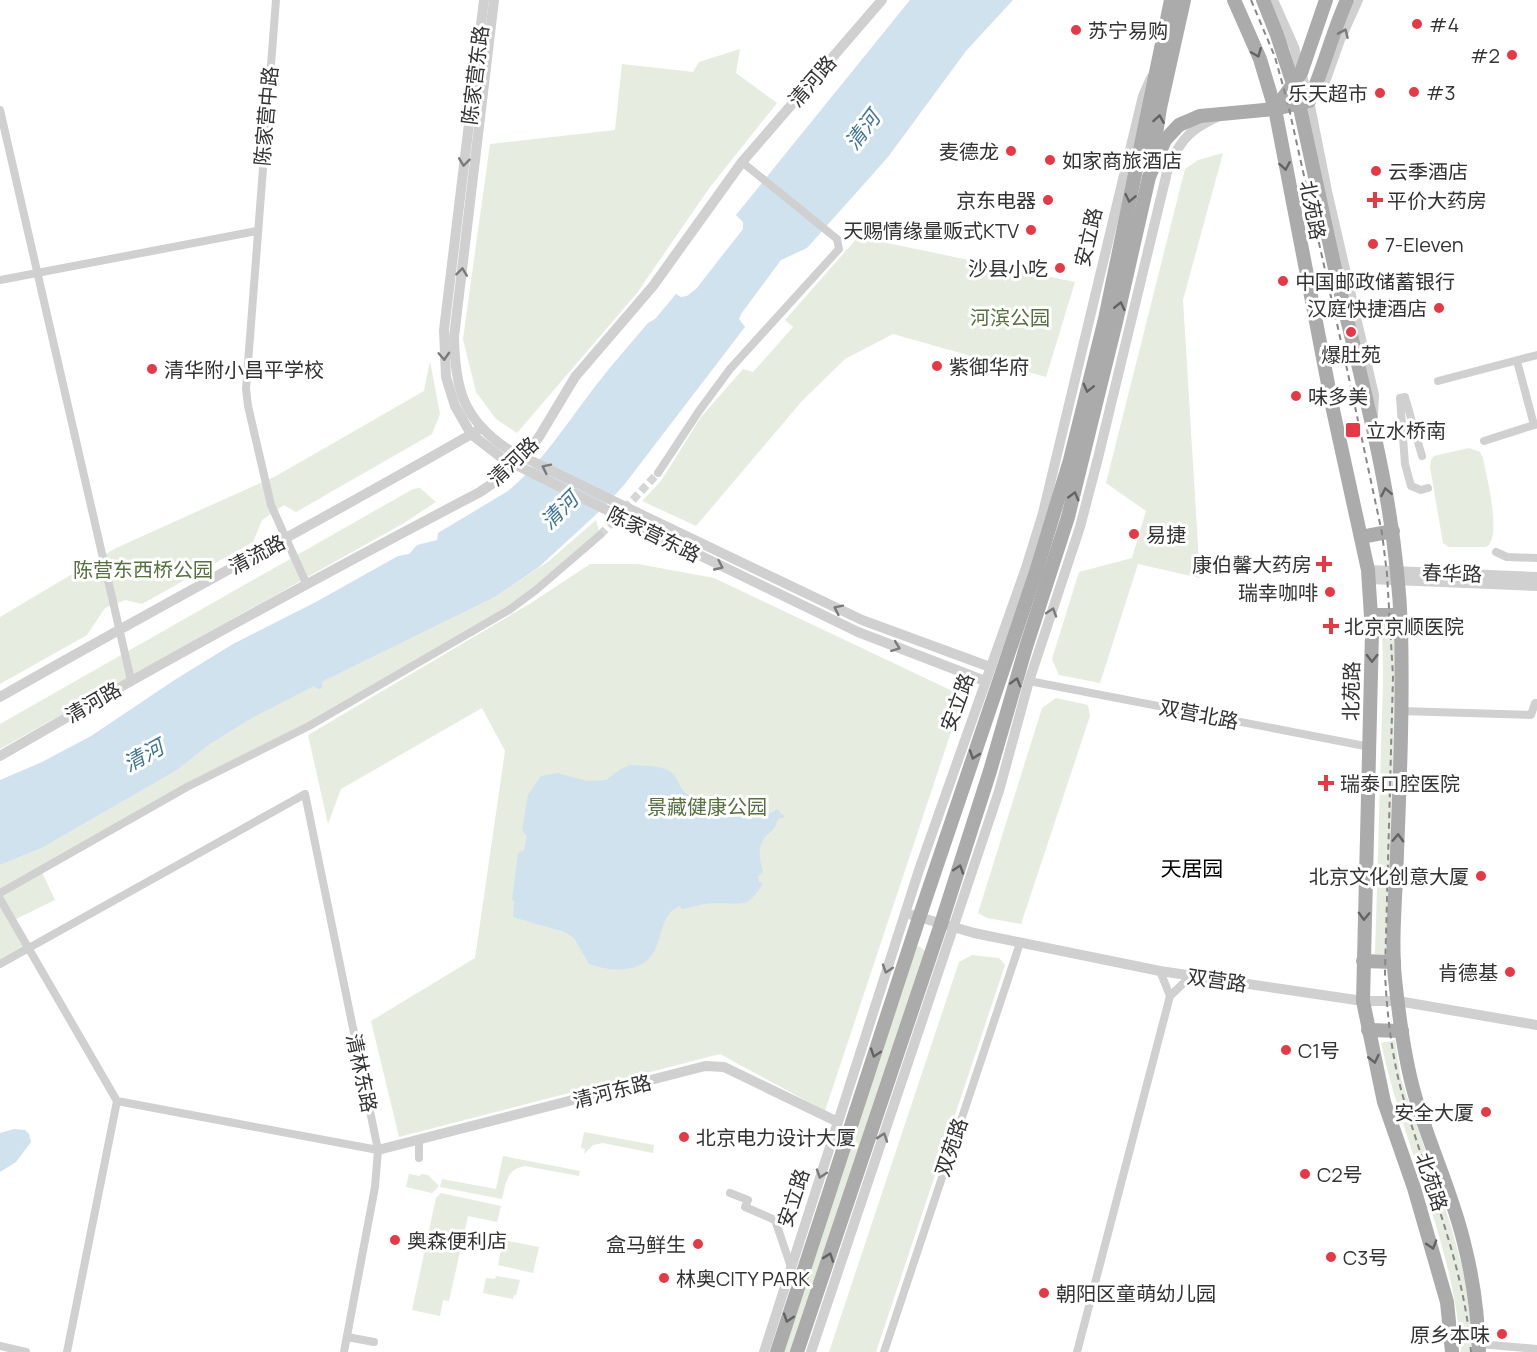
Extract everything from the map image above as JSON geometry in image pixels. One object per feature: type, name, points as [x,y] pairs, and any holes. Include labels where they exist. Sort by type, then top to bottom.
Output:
[{"type":"main road","name":"安立路","points":[[777,1352],[919,918],[1036,572],[1070,460],[1105,319],[1171,0]]},
{"type":"main road","points":[[797,1352],[947,926],[1026,647],[1068,517],[1106,368],[1149,177],[1160,108],[1184,0]]},
{"type":"main road","name":"北苑路","points":[[1234,0],[1260,59],[1275,109],[1331,402],[1368,574],[1372,615],[1363,1001],[1384,1102],[1414,1188],[1447,1302],[1452,1352]]},
{"type":"main road","name":"北苑路","points":[[1263,0],[1298,99],[1337,278],[1373,424],[1392,531],[1398,575],[1400,615],[1394,962],[1398,1001],[1407,1062],[1415,1095],[1464,1241],[1479,1348]]},
{"type":"main road","points":[[1275,109],[1301,73],[1326,0]]},
{"type":"main road","points":[[1149,177],[1165,140],[1179,125],[1200,116],[1275,109],[1309,101],[1347,0]]},
{"type":"main road","points":[[1360,537],[1392,531]]},
{"type":"main road","points":[[1372,615],[1400,615]]},
{"type":"main road","points":[[1363,961],[1394,962]]},
{"type":"main road","points":[[1368,1030],[1402,1031]]},
{"type":"street","name":"陈家营中路","points":[[276,0],[246,389],[252,427],[271,505],[306,583]]},
{"type":"street","name":"陈家营东路","points":[[484,0],[444,330],[446,377],[454,406],[471,434],[505,454],[858,632],[985,681]]},
{"type":"street","name":"陈家营东路","points":[[494,0],[454,337],[454,362],[461,395],[482,428],[505,454]]},
{"type":"street","name":"清河路","points":[[0,756],[131,680],[306,583],[480,492],[502,477],[539,437],[575,376],[653,286],[742,162],[882,0]]},
{"type":"street","name":"北苑路","points":[[1274,0],[1294,47],[1309,101],[1327,191],[1374,395],[1373,424]]},
{"type":"street","points":[[1309,101],[1325,85],[1341,40],[1359,0]]},
{"type":"street","name":"安立路","points":[[764,1352],[903,912],[1043,513],[1143,96],[1159,58]]},
{"type":"street","points":[[0,110],[131,680]]},
{"type":"street","points":[[811,1352],[947,926],[999,791],[1029,681],[1089,492],[1169,164],[1181,141],[1200,125],[1222,115]]},
{"type":"street","points":[[658,473],[730,369],[839,249],[837,239],[742,162]]},
{"type":"street","points":[[0,280],[257,231]]},
{"type":"street","points":[[1438,381],[1537,356]]},
{"type":"street","points":[[1484,441],[1535,425],[1517,361]]},
{"type":"street","points":[[1422,456],[1405,398],[1400,398],[1405,464],[1411,486],[1421,490],[1428,488]]},
{"type":"street","name":"清流路","points":[[0,697],[118,629],[285,539],[482,428]]},
{"type":"street","name":"陈家营东路","points":[[632,517],[862,620],[990,668]]},
{"type":"street","points":[[0,893],[187,788],[309,726],[509,610],[600,535]]},
{"type":"street","points":[[1496,552],[1508,557],[1537,558]]},
{"type":"street","name":"春华路","points":[[1368,574],[1537,577]]},
{"type":"street","name":"春华路","points":[[1398,575],[1537,586]]},
{"type":"street","name":"双营北路","points":[[1029,681],[1370,747]]},
{"type":"street","points":[[1400,711],[1531,715],[1537,703]]},
{"type":"street","name":"清林东路","points":[[30,948],[305,794],[378,1150],[375,1187],[344,1352]]},
{"type":"street","points":[[0,899],[117,1101],[67,1352]]},
{"type":"street","name":"双营路","points":[[903,912],[947,926],[1020,943],[1160,971],[1363,1001],[1398,1001],[1537,1025]]},
{"type":"street","name":"双苑路","points":[[884,1352],[1020,943]]},
{"type":"street","points":[[0,964],[30,948]]},
{"type":"street","points":[[1160,971],[1170,996]]},
{"type":"street","points":[[1077,1352],[1170,996],[1191,976]]},
{"type":"street","name":"清河东路","points":[[378,1150],[705,1066],[724,1067],[838,1122]]},
{"type":"street","points":[[117,1101],[378,1150]]},
{"type":"street","points":[[419,1145],[419,1158]]},
{"type":"street","points":[[730,1192],[748,1200],[746,1207],[775,1220],[791,1267]]},
{"type":"street","points":[[347,1337],[374,1342]]},
{"type":"street","points":[[0,1347],[26,1352]]},
{"type":"street","points":[[1479,1348],[1537,1349]]},
{"type":"green space","points":[[740,49],[736,73],[777,103],[710,187],[637,293],[517,433],[496,419],[476,392],[463,339],[490,144],[615,130],[622,64],[693,72],[699,62]]},
{"type":"green space","points":[[1223,153],[1183,300],[1200,578],[1138,564],[1100,683],[1059,675],[1052,659],[1079,572],[1132,558],[1146,511],[1106,483],[1185,169],[1198,160]]},
{"type":"green space","name":"河滨公园","points":[[858,237],[1075,282],[1046,377],[893,334],[845,359],[802,401],[696,526],[642,501],[661,481],[701,417],[743,369],[753,372],[793,327],[785,320]]},
{"type":"green space","name":"陈营东西桥公园","points":[[430,361],[440,414],[432,434],[296,512],[284,505],[262,520],[253,542],[142,604],[125,600],[105,608],[87,635],[0,684],[0,617],[116,548],[276,476],[424,391]]},
{"type":"green space","points":[[1469,448],[1480,452],[1483,458],[1492,505],[1493,532],[1491,541],[1486,547],[1449,547],[1443,543],[1430,467],[1431,460],[1434,456]]},
{"type":"green space","points":[[420,488],[436,502],[404,523],[0,749],[0,724],[413,489]]},
{"type":"green space","points":[[596,520],[600,535],[536,590],[309,726],[187,787],[41,870],[55,900],[12,921],[29,948],[0,964],[0,865],[42,848],[177,770],[209,745],[247,721],[315,685],[318,690],[322,688],[322,682],[495,597],[549,561]]},
{"type":"green space","name":"景藏健康公园","points":[[590,564],[638,564],[714,578],[963,696],[825,1111],[720,1054],[399,1137],[371,1021],[475,958],[505,751],[482,708],[341,789],[328,824],[308,735],[531,603]]},
{"type":"green space","points":[[1388,619],[1394,622],[1396,700],[1389,954],[1375,954],[1383,682],[1382,622]]},
{"type":"green space","points":[[1056,698],[1088,705],[1090,716],[1021,924],[987,918],[978,913],[1042,708]]},
{"type":"green space","points":[[919,946],[926,952],[794,1352],[780,1352],[914,948]]},
{"type":"green space","points":[[972,955],[999,958],[1005,965],[876,1352],[829,1352],[959,962]]},
{"type":"green space","points":[[1395,1040],[1401,1079],[1450,1223],[1462,1266],[1468,1294],[1473,1352],[1461,1352],[1449,1273],[1439,1234],[1402,1120],[1381,1043]]},
{"type":"green space","points":[[584,1132],[654,1145],[653,1153],[603,1143],[593,1145],[584,1154],[585,1149],[581,1148]]},
{"type":"green space","points":[[503,1156],[580,1171],[579,1176],[525,1166],[510,1174],[502,1199],[440,1187],[442,1179],[496,1189]]},
{"type":"green space","points":[[409,1174],[428,1175],[439,1186],[432,1193],[406,1187]]},
{"type":"green space","points":[[441,1193],[501,1206],[497,1222],[468,1216],[449,1301],[443,1300],[440,1316],[412,1310],[436,1198]]},
{"type":"green space","points":[[503,1240],[539,1247],[533,1273],[498,1265]]},
{"type":"green space","points":[[496,1276],[520,1280],[513,1299],[483,1293],[486,1278],[495,1279]]},
{"type":"water","name":"清河","points":[[910,0],[1013,0],[966,51],[888,157],[807,248],[781,260],[741,314],[739,319],[745,327],[624,485],[602,509],[539,567],[495,597],[322,682],[322,688],[319,690],[314,686],[247,721],[209,745],[177,770],[42,848],[0,865],[0,780],[42,762],[91,736],[233,644],[314,603],[398,556],[409,554],[417,545],[437,540],[438,533],[508,491],[521,480],[648,323],[655,319],[676,294],[681,297],[687,296],[696,289],[743,229],[743,222],[736,215]]},
{"type":"water","points":[[630,765],[653,766],[670,771],[682,790],[691,796],[726,799],[754,814],[769,814],[777,809],[785,817],[778,819],[761,844],[763,873],[758,876],[759,882],[763,883],[752,898],[737,904],[711,903],[682,909],[680,906],[666,919],[657,946],[645,962],[629,969],[612,969],[589,964],[574,938],[565,932],[513,917],[514,901],[512,900],[518,853],[524,850],[527,836],[522,830],[528,795],[541,776],[558,773],[586,781],[606,780]]},
{"type":"water","points":[[14,1129],[25,1130],[31,1142],[16,1162],[0,1172],[0,1133]]},
{"type":"tunnel","points":[[600,535],[658,473]]},
{"type":"railway","points":[[1251,0],[1275,57],[1288,104],[1382,533],[1387,574],[1393,676],[1385,973],[1389,1021],[1400,1085],[1444,1224],[1461,1287],[1471,1352]]},
{"type":"place","name":"#4","points":[[1417,24]]},
{"type":"place","name":"苏宁易购","points":[[1076,30]]},
{"type":"place","name":"#2","points":[[1512,55]]},
{"type":"place","name":"#3","points":[[1414,92]]},
{"type":"place","name":"乐天超市","points":[[1380,93]]},
{"type":"place","name":"麦德龙","points":[[1011,151]]},
{"type":"place","name":"如家商旅酒店","points":[[1050,160]]},
{"type":"place","name":"云季酒店","points":[[1376,171]]},
{"type":"place","name":"京东电器","points":[[1048,200]]},
{"type":"place","name":"平价大药房","points":[[1375,200]]},
{"type":"place","name":"天赐情缘量贩式KTV","points":[[1031,230]]},
{"type":"place","name":"7-Eleven","points":[[1373,244]]},
{"type":"place","name":"沙县小吃","points":[[1060,268]]},
{"type":"place","name":"中国邮政储蓄银行","points":[[1283,281]]},
{"type":"place","name":"汉庭快捷酒店","points":[[1439,308]]},
{"type":"place","name":"爆肚苑","points":[[1351,332]]},
{"type":"place","name":"紫御华府","points":[[937,366]]},
{"type":"place","name":"清华附小昌平学校","points":[[152,369]]},
{"type":"place","name":"味多美","points":[[1296,396]]},
{"type":"place","name":"立水桥南","points":[[1353,430]]},
{"type":"place","name":"易捷","points":[[1134,534]]},
{"type":"place","name":"康伯馨大药房","points":[[1324,564]]},
{"type":"place","name":"瑞幸咖啡","points":[[1330,592]]},
{"type":"place","name":"北京京顺医院","points":[[1331,626]]},
{"type":"place","name":"瑞泰口腔医院","points":[[1326,783]]},
{"type":"place","name":"北京文化创意大厦","points":[[1481,876]]},
{"type":"place","name":"肯德基","points":[[1510,972]]},
{"type":"place","name":"C1号","points":[[1286,1050]]},
{"type":"place","name":"安全大厦","points":[[1486,1112]]},
{"type":"place","name":"北京电力设计大厦","points":[[684,1137]]},
{"type":"place","name":"C2号","points":[[1305,1174]]},
{"type":"place","name":"奥森便利店","points":[[395,1240]]},
{"type":"place","name":"盒马鲜生","points":[[698,1244]]},
{"type":"place","name":"C3号","points":[[1331,1257]]},
{"type":"place","name":"林奥CITY PARK","points":[[664,1278]]},
{"type":"place","name":"朝阳区童萌幼儿园","points":[[1044,1293]]},
{"type":"place","name":"原乡本味","points":[[1502,1334]]},
{"type":"district","name":"天居园","points":[[1192,868]]}]
